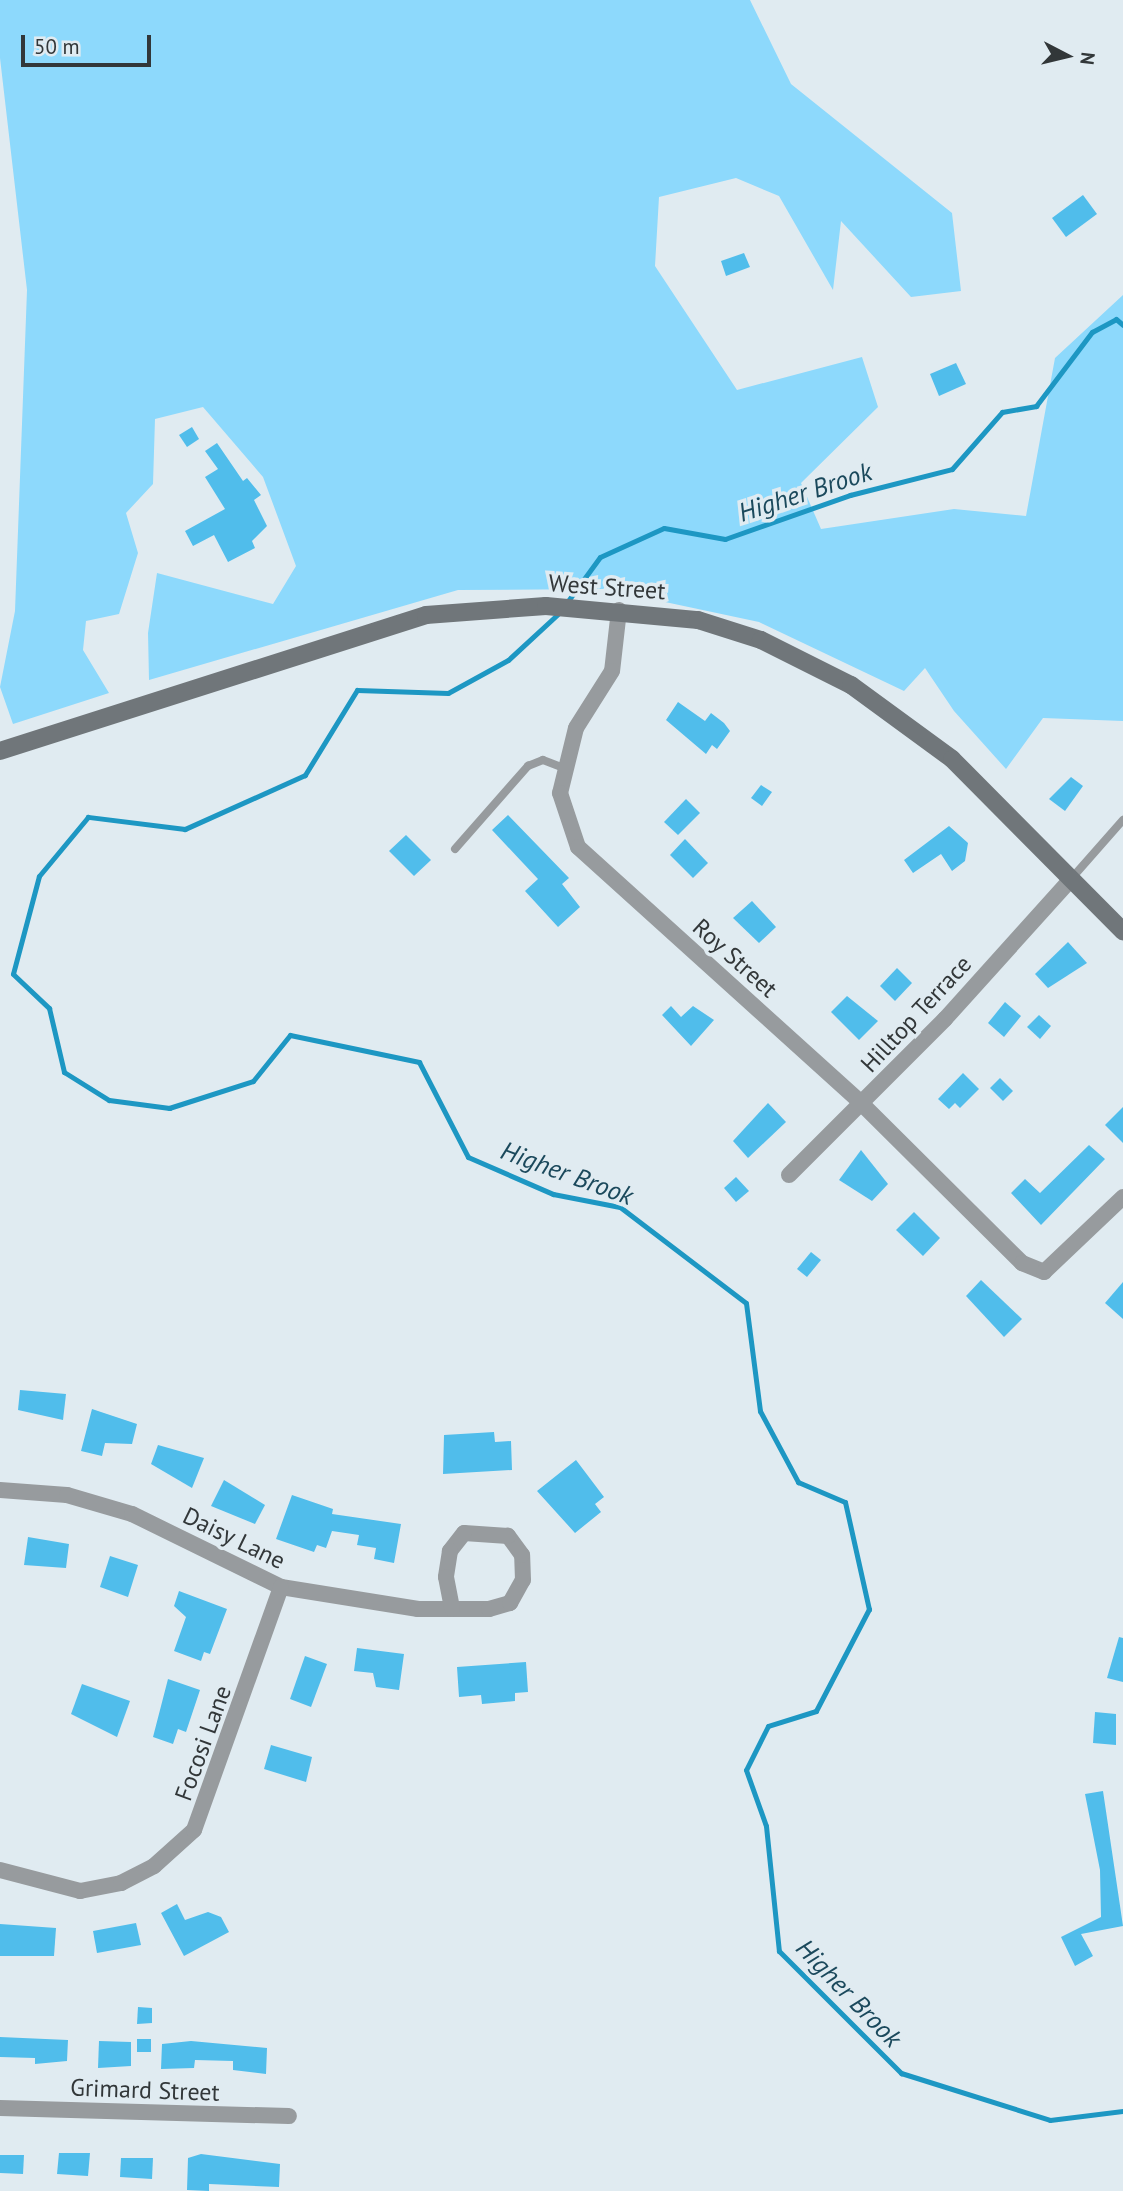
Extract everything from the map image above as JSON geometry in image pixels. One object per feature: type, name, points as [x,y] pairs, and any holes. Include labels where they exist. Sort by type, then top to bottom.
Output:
[{"type":"main road","name":"West Street","points":[[0,751],[350,635],[480,607],[546,606],[619,610],[698,620],[761,640],[851,685],[952,759],[1123,931]]},
{"type":"street","name":"Roy Street","points":[[619,610],[612,671],[576,727],[560,793],[578,847],[862,1104],[1022,1263],[1044,1272],[1123,1197]]},
{"type":"street","name":"Hilltop Terrace","points":[[789,1174],[862,1104],[1071,879]]},
{"type":"street","name":"Daisy Lane","points":[[0,1490],[67,1495],[132,1514],[281,1587],[331,1600],[452,1608],[510,1603],[523,1580],[522,1555],[508,1536],[464,1532],[450,1551],[446,1577],[452,1608]]},
{"type":"street","name":"Focosi Lane","points":[[0,1870],[80,1891],[121,1883],[154,1866],[194,1830],[281,1587]]},
{"type":"street","name":"Grimard Street","points":[[0,2108],[289,2116]]},
{"type":"lane","points":[[456,849],[528,766],[543,760],[566,769]]},
{"type":"lane","points":[[1071,879],[1123,820]]},
{"type":"shaded area","points":[[0,0],[750,0],[791,84],[952,213],[961,291],[911,297],[841,221],[833,290],[779,196],[736,178],[659,197],[655,266],[737,390],[862,357],[878,407],[801,483],[821,529],[954,509],[1026,516],[1055,358],[1123,295],[1123,721],[1043,718],[1006,769],[954,711],[925,668],[904,691],[759,622],[604,589],[458,590],[149,680],[148,633],[157,573],[273,604],[296,566],[263,477],[203,407],[155,419],[153,484],[126,513],[138,553],[119,614],[86,621],[83,650],[109,693],[13,724],[0,687],[15,611],[27,290],[0,58]]},
{"type":"building","points":[[1083,195],[1097,214],[1066,237],[1052,218]]},
{"type":"building","points":[[744,253],[750,267],[726,276],[721,261]]},
{"type":"building","points":[[956,363],[966,384],[939,396],[930,374]]},
{"type":"building","points":[[192,427],[199,439],[187,447],[179,435]]},
{"type":"building","points":[[217,443],[243,481],[247,478],[261,495],[254,500],[267,526],[252,541],[255,548],[228,562],[214,535],[193,546],[185,531],[225,509],[205,477],[218,469],[205,451]]},
{"type":"building","points":[[678,702],[705,721],[711,713],[724,723],[730,731],[717,749],[712,745],[706,754],[666,720]]},
{"type":"building","points":[[1071,777],[1083,786],[1065,811],[1049,799]]},
{"type":"building","points":[[761,785],[772,792],[762,806],[751,798]]},
{"type":"building","points":[[686,799],[700,813],[678,835],[664,822]]},
{"type":"building","points":[[508,815],[569,878],[562,884],[580,907],[558,927],[525,891],[538,879],[492,830]]},
{"type":"building","points":[[949,826],[968,843],[965,861],[952,871],[941,854],[913,873],[904,860]]},
{"type":"building","points":[[406,835],[431,860],[414,876],[389,851]]},
{"type":"building","points":[[685,839],[708,863],[693,878],[670,855]]},
{"type":"building","points":[[752,901],[776,927],[759,943],[733,918]]},
{"type":"building","points":[[1068,942],[1087,963],[1048,988],[1035,974]]},
{"type":"building","points":[[897,968],[912,983],[895,1001],[880,986]]},
{"type":"building","points":[[847,996],[878,1021],[859,1040],[831,1012]]},
{"type":"building","points":[[1005,1002],[1021,1016],[1004,1037],[988,1023]]},
{"type":"building","points":[[671,1006],[681,1017],[693,1006],[714,1020],[691,1046],[662,1015]]},
{"type":"building","points":[[1039,1015],[1051,1026],[1040,1039],[1027,1027]]},
{"type":"building","points":[[963,1073],[979,1089],[960,1108],[955,1103],[949,1109],[938,1099]]},
{"type":"building","points":[[1000,1078],[1013,1091],[1003,1101],[990,1088]]},
{"type":"building","points":[[768,1103],[786,1122],[748,1158],[733,1141]]},
{"type":"building","points":[[1123,1107],[1123,1143],[1105,1125]]},
{"type":"building","points":[[1089,1145],[1105,1159],[1041,1225],[1011,1193],[1025,1179],[1040,1193]]},
{"type":"building","points":[[861,1150],[888,1184],[872,1201],[839,1180]]},
{"type":"building","points":[[736,1177],[749,1191],[736,1202],[724,1188]]},
{"type":"building","points":[[914,1212],[940,1238],[923,1256],[896,1230]]},
{"type":"building","points":[[811,1252],[821,1260],[807,1277],[797,1269]]},
{"type":"building","points":[[981,1280],[1022,1319],[1004,1337],[966,1296]]},
{"type":"building","points":[[1123,1282],[1123,1319],[1105,1303]]},
{"type":"building","points":[[20,1390],[66,1394],[63,1420],[18,1410]]},
{"type":"building","points":[[92,1409],[137,1424],[132,1444],[105,1443],[102,1456],[81,1451]]},
{"type":"building","points":[[494,1432],[495,1442],[511,1441],[512,1470],[443,1474],[444,1435]]},
{"type":"building","points":[[158,1445],[204,1458],[192,1488],[151,1464]]},
{"type":"building","points":[[576,1460],[604,1497],[595,1504],[601,1512],[575,1533],[537,1491]]},
{"type":"building","points":[[224,1480],[265,1505],[255,1524],[211,1506]]},
{"type":"building","points":[[292,1495],[333,1509],[332,1514],[401,1524],[394,1563],[374,1559],[376,1548],[357,1545],[359,1535],[332,1531],[326,1548],[317,1545],[314,1552],[276,1539]]},
{"type":"building","points":[[28,1537],[69,1544],[66,1568],[24,1565]]},
{"type":"building","points":[[110,1556],[138,1565],[128,1597],[100,1587]]},
{"type":"building","points":[[179,1591],[227,1609],[210,1654],[204,1652],[201,1661],[174,1651],[186,1617],[174,1606]]},
{"type":"building","points":[[1119,1637],[1123,1638],[1123,1682],[1107,1678]]},
{"type":"building","points":[[357,1648],[404,1654],[399,1690],[376,1687],[373,1673],[354,1671]]},
{"type":"building","points":[[305,1656],[327,1664],[311,1707],[290,1699]]},
{"type":"building","points":[[526,1662],[528,1692],[515,1693],[515,1701],[482,1704],[481,1695],[459,1697],[457,1667]]},
{"type":"building","points":[[168,1679],[200,1690],[186,1732],[178,1729],[173,1744],[153,1737]]},
{"type":"building","points":[[82,1684],[130,1701],[117,1737],[71,1714]]},
{"type":"building","points":[[1095,1712],[1116,1714],[1116,1745],[1093,1743]]},
{"type":"building","points":[[271,1745],[312,1757],[306,1782],[264,1769]]},
{"type":"building","points":[[1103,1791],[1123,1926],[1081,1934],[1093,1956],[1075,1966],[1061,1937],[1101,1917],[1100,1870],[1085,1794]]},
{"type":"building","points":[[177,1904],[185,1920],[208,1912],[221,1917],[229,1932],[184,1956],[161,1913]]},
{"type":"building","points":[[136,1923],[141,1945],[97,1953],[93,1931]]},
{"type":"building","points":[[0,1924],[56,1928],[54,1956],[0,1956]]},
{"type":"building","points":[[138,2007],[152,2008],[152,2023],[137,2024]]},
{"type":"building","points":[[0,2037],[68,2040],[67,2061],[35,2064],[35,2058],[0,2057]]},
{"type":"building","points":[[137,2039],[151,2039],[151,2052],[137,2052]]},
{"type":"building","points":[[99,2041],[131,2042],[131,2066],[98,2068]]},
{"type":"building","points":[[191,2041],[267,2048],[266,2074],[233,2070],[233,2061],[195,2060],[194,2068],[161,2069],[162,2044]]},
{"type":"building","points":[[59,2153],[90,2153],[88,2176],[57,2174]]},
{"type":"building","points":[[201,2154],[280,2164],[279,2187],[209,2184],[209,2191],[187,2190],[188,2158]]},
{"type":"building","points":[[0,2155],[24,2155],[23,2174],[0,2173]]},
{"type":"building","points":[[121,2158],[153,2158],[152,2179],[120,2177]]},
{"type":"waterway","name":"Higher Brook","points":[[565,605],[600,557],[664,528],[725,539],[850,495],[952,469],[1002,412],[1036,406],[1092,332],[1116,319],[1123,325]]},
{"type":"waterway","name":"Higher Brook","points":[[559,613],[508,660],[448,693],[357,690],[305,775],[185,829],[88,817],[39,876],[13,974],[49,1008],[64,1072],[109,1100],[169,1108],[253,1081],[290,1035],[419,1062],[468,1157],[553,1194],[620,1207],[746,1303],[760,1411],[798,1482],[845,1502],[869,1609],[816,1711],[768,1726],[746,1770],[766,1826],[779,1951],[901,2073],[1050,2120],[1123,2111]]}]
